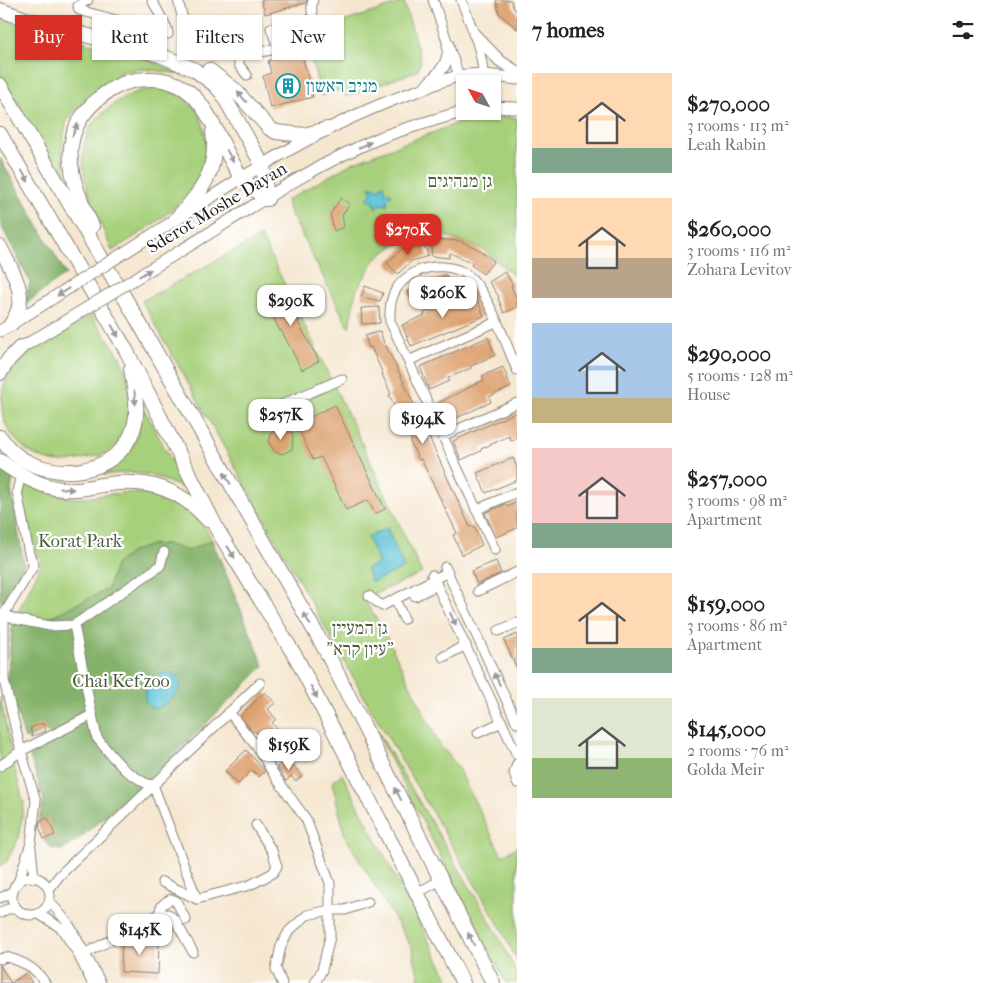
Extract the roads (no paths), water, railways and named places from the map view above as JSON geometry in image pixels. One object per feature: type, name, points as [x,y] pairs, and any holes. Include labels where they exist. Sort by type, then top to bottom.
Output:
[{"type":"highway","points":[[0,10],[180,62],[196,64],[209,70],[224,81],[242,97],[269,128],[276,132],[304,135],[327,129]]},
{"type":"highway","points":[[180,62],[206,77],[222,93],[263,166],[267,199]]},
{"type":"highway","points":[[129,306],[85,212],[72,176],[70,150],[75,128],[90,107],[101,96],[129,81],[148,78],[162,79],[190,91],[199,101],[212,122],[242,178],[267,199]]},
{"type":"highway","points":[[0,85],[325,649],[493,983]]},
{"type":"highway","points":[[176,219],[198,193],[210,172],[214,161],[215,149],[212,122]]},
{"type":"highway","points":[[0,134],[126,350],[218,531],[296,659],[463,983]]},
{"type":"highway","points":[[0,247],[16,278],[20,294],[19,310],[5,327]]},
{"type":"highway","points":[[0,373],[9,359],[21,348]]},
{"type":"highway","points":[[0,437],[15,454],[26,462],[41,468],[58,471],[88,469],[103,464],[114,457],[129,440],[134,429],[136,416],[134,388],[126,350]]},
{"type":"highway","points":[[0,461],[21,475],[61,489],[126,483],[158,486],[186,500],[218,531]]},
{"type":"main road","points":[[474,34],[500,61],[517,72]]},
{"type":"main road","points":[[424,89],[446,63],[448,44]]},
{"type":"main road","name":"Sderot Moshe Dayan","points":[[501,79],[517,79]]},
{"type":"main road","name":"Sderot Moshe Dayan","points":[[5,327],[242,178],[327,129],[386,101],[424,89],[456,82]]},
{"type":"main road","points":[[501,107],[517,108]]},
{"type":"main road","name":"Sderot Moshe Dayan","points":[[0,361],[321,166],[382,137],[456,113]]},
{"type":"street","points":[[88,0],[78,6],[78,10],[168,34],[167,28],[152,0]]},
{"type":"street","points":[[178,0],[183,15]]},
{"type":"street","points":[[433,0],[460,75]]},
{"type":"street","points":[[461,0],[474,34],[482,75]]},
{"type":"street","points":[[312,2],[314,15]]},
{"type":"street","points":[[239,60],[239,66],[247,75]]},
{"type":"street","points":[[495,550],[390,321],[390,306],[398,284],[423,268],[455,268],[470,277],[483,295],[517,370]]},
{"type":"street","points":[[408,361],[496,322]]},
{"type":"street","points":[[281,405],[342,378]]},
{"type":"street","points":[[443,436],[517,403]]},
{"type":"street","points":[[17,909],[13,901],[13,892],[18,883],[31,843],[36,801],[20,751],[4,680],[2,615],[34,565],[29,554],[17,492],[18,481],[21,475]]},
{"type":"street","points":[[476,510],[517,492]]},
{"type":"street","points":[[2,615],[15,620],[50,626],[74,625],[160,566],[164,552]]},
{"type":"street","points":[[369,596],[382,606],[396,602],[435,580],[447,570],[517,723]]},
{"type":"street","points":[[478,591],[517,572]]},
{"type":"street","points":[[435,580],[517,755]]},
{"type":"street","points":[[396,602],[404,619]]},
{"type":"street","points":[[498,631],[517,623]]},
{"type":"street","points":[[74,625],[97,738],[125,770],[145,783],[153,785]]},
{"type":"street","points":[[443,657],[466,645]]},
{"type":"street","points":[[47,886],[260,683]]},
{"type":"street","points":[[229,712],[257,747],[276,779],[306,819],[330,883],[330,937],[322,970],[315,983]]},
{"type":"street","points":[[0,766],[20,751],[92,715]]},
{"type":"street","points":[[478,733],[502,722]]},
{"type":"street","points":[[517,764],[514,773],[517,783]]},
{"type":"street","points":[[153,785],[197,899]]},
{"type":"street","points":[[162,882],[197,899],[250,885],[273,873],[278,866],[272,851],[256,825]]},
{"type":"street","points":[[31,843],[34,878]]},
{"type":"street","points":[[18,883],[28,878],[34,878],[47,886],[50,902],[68,923],[101,983]]},
{"type":"street","points":[[417,893],[441,880]]},
{"type":"street","points":[[0,898],[13,892]]},
{"type":"street","points":[[160,914],[160,909],[164,903],[171,899],[176,901],[186,920]]},
{"type":"street","points":[[0,913],[7,909],[17,909],[27,915],[38,914],[50,902]]},
{"type":"street","points":[[282,983],[276,969],[281,946],[289,932],[307,915],[330,910],[345,910],[368,902]]},
{"type":"street","points":[[38,914],[61,928],[77,952],[92,983]]},
{"type":"street","points":[[86,953],[160,914],[168,914],[175,920],[193,952]]},
{"type":"street","points":[[0,959],[6,957],[27,966],[40,974],[45,983]]},
{"type":"water","points":[[384,184],[385,191],[392,194],[387,199],[388,206],[381,204],[376,209],[374,202],[366,199],[372,193],[370,186],[378,189]]},
{"type":"water","points":[[387,528],[404,568],[372,582],[366,569],[379,563],[367,537]]},
{"type":"water","points":[[169,672],[181,681],[178,692],[162,706],[151,707],[145,699],[147,687],[155,677]]},
{"type":"place","name":"מניב ראשון","points":[[288,86]]},
{"type":"park label","name":"גן מנהיגים","points":[[460,181]]},
{"type":"park label","name":"Korat Park","points":[[80,541]]},
{"type":"park label","name":"גן המעיין \"עיון קרא\"","points":[[360,638]]},
{"type":"park label","name":"Chai Kef zoo","points":[[121,681]]}]
